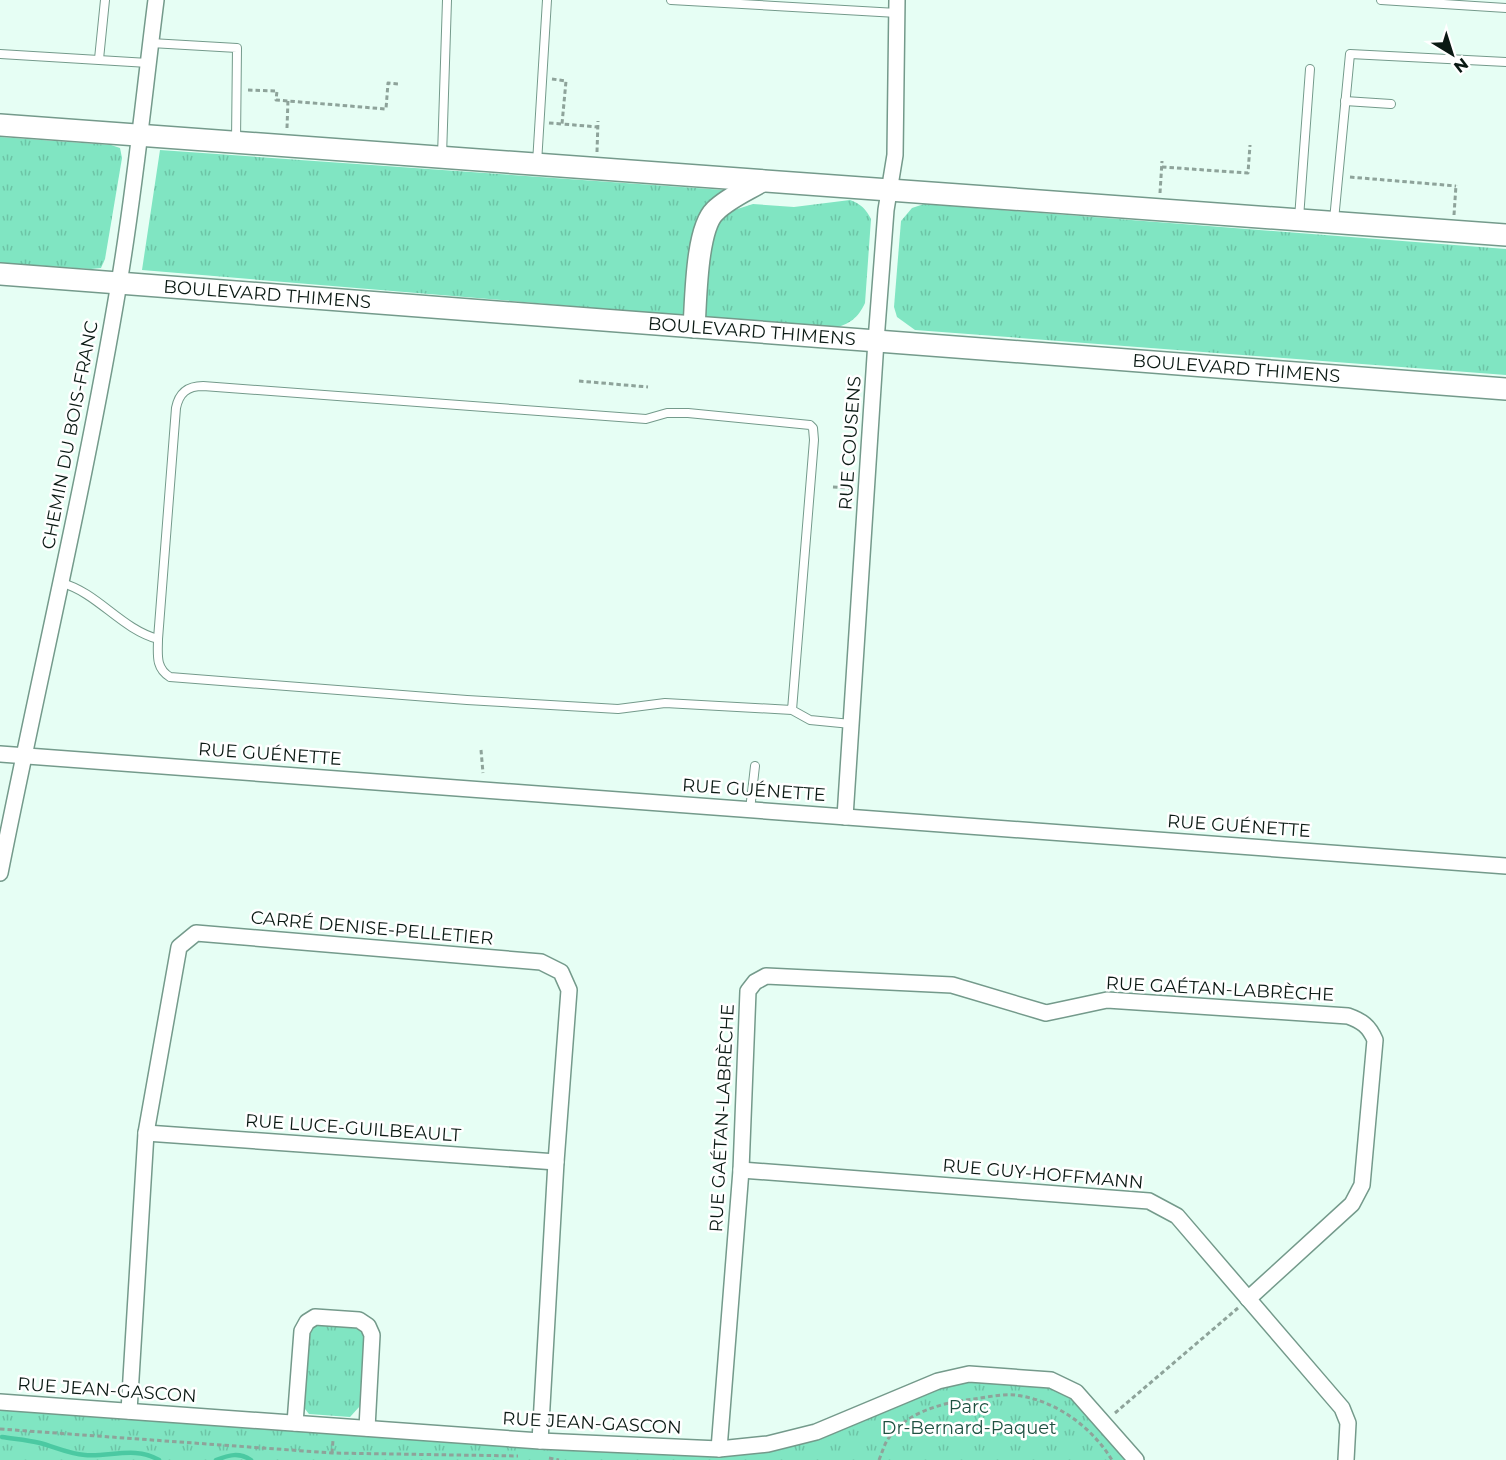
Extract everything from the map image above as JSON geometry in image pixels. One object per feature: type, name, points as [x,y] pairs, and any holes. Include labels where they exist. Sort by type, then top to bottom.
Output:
[{"type":"street","name":"CHEMIN DU BOIS-FRANC","points":[[0,873],[23,756],[62,583],[119,284],[141,135],[156,0]]},
{"type":"street","name":"RUE COUSENS","points":[[845,817],[876,341],[886,210],[895,155],[897,6]]},
{"type":"street","points":[[0,125],[1506,235]]},
{"type":"street","points":[[694,327],[701,245],[707,222],[717,209],[762,181]]},
{"type":"street","name":"BOULEVARD THIMENS","points":[[0,274],[1506,389]]},
{"type":"street","name":"RUE GUÉNETTE","points":[[0,754],[1506,866]]},
{"type":"street","name":"CARRÉ DENISE-PELLETIER","points":[[129,1411],[146,1133],[179,947],[195,933],[541,962],[561,972],[569,990],[556,1162],[540,1441]]},
{"type":"street","name":"RUE GAÉTAN-LABRÈCHE","points":[[719,1449],[741,1170],[748,991],[755,982],[766,976],[952,985],[1046,1013],[1107,1000],[1348,1016],[1361,1021],[1370,1028],[1375,1040],[1362,1185],[1352,1204],[1248,1299]]},
{"type":"street","name":"RUE LUCE-GUILBEAULT","points":[[146,1133],[556,1162]]},
{"type":"street","name":"RUE GUY-HOFFMANN","points":[[741,1170],[1149,1201],[1177,1216],[1342,1408],[1348,1423],[1346,1460]]},
{"type":"street","points":[[294,1423],[302,1331],[307,1322],[315,1317],[359,1320],[368,1326],[372,1335],[367,1428]]},
{"type":"street","name":"RUE JEAN-GASCON","points":[[0,1402],[540,1441],[719,1449],[768,1444],[816,1432],[938,1381],[969,1374],[1051,1380],[1076,1392],[1136,1460]]},
{"type":"lane","points":[[99,59],[105,0]]},
{"type":"lane","points":[[442,158],[447,0]]},
{"type":"lane","points":[[537,165],[547,0]]},
{"type":"lane","points":[[670,0],[897,6]]},
{"type":"lane","points":[[1381,0],[1506,8]]},
{"type":"lane","points":[[151,44],[237,48],[236,142]]},
{"type":"lane","points":[[0,54],[148,63]]},
{"type":"lane","points":[[1334,222],[1350,54],[1506,62]]},
{"type":"lane","points":[[1299,219],[1310,69]]},
{"type":"lane","points":[[1345,101],[1391,104]]},
{"type":"lane","points":[[792,710],[814,440],[813,428],[806,424],[688,413],[667,413],[646,419],[215,387],[191,387],[180,395],[176,408],[158,639],[158,660],[160,669],[165,674],[176,678],[618,709],[665,704],[792,710],[810,720],[851,724]]},
{"type":"lane","points":[[62,583],[80,590],[132,629],[158,639]]},
{"type":"lane","points":[[750,810],[755,766]]},
{"type":"path","points":[[563,80],[566,81],[562,124],[598,127]]},
{"type":"path","points":[[256,90],[277,91],[276,100],[386,109],[388,83],[399,84]]},
{"type":"path","points":[[286,130],[288,100]]},
{"type":"path","points":[[596,153],[598,121]]},
{"type":"path","points":[[1162,167],[1248,173],[1250,146]]},
{"type":"path","points":[[1160,194],[1162,161]]},
{"type":"path","points":[[1350,177],[1456,185],[1454,217]]},
{"type":"path","points":[[579,381],[648,387]]},
{"type":"path","points":[[833,487],[850,488]]},
{"type":"path","points":[[481,750],[483,773]]},
{"type":"path","points":[[1104,1422],[1248,1299]]},
{"type":"path","points":[[879,1460],[889,1438],[902,1425],[929,1408],[952,1401],[1013,1395],[1037,1400],[1065,1412],[1085,1428],[1112,1460]]},
{"type":"path","points":[[0,1429],[332,1453],[529,1456]]},
{"type":"path","points":[[540,1457],[559,1460]]},
{"type":"green space","points":[[0,137],[111,145],[120,148],[122,158],[105,259],[101,268],[0,263]]},
{"type":"green space","points":[[160,150],[724,190],[728,212],[753,204],[794,207],[850,200],[863,207],[871,219],[865,303],[853,320],[834,328],[142,270]]},
{"type":"green space","points":[[924,204],[1506,249],[1506,375],[915,330],[897,317],[894,307],[901,221],[912,208]]},
{"type":"green space","points":[[319,1322],[352,1326],[363,1332],[366,1348],[360,1406],[350,1417],[309,1414],[301,1404],[309,1332]]},
{"type":"green space","name":"Parc Dr-Bernard-Paquet","points":[[969,1374],[1076,1392],[1136,1460],[0,1460],[0,1401],[682,1448],[768,1444]]},
{"type":"waterway","points":[[2,1437],[35,1442],[79,1454],[132,1453],[159,1460]]},
{"type":"waterway","points":[[216,1460],[234,1455],[251,1460]]}]
